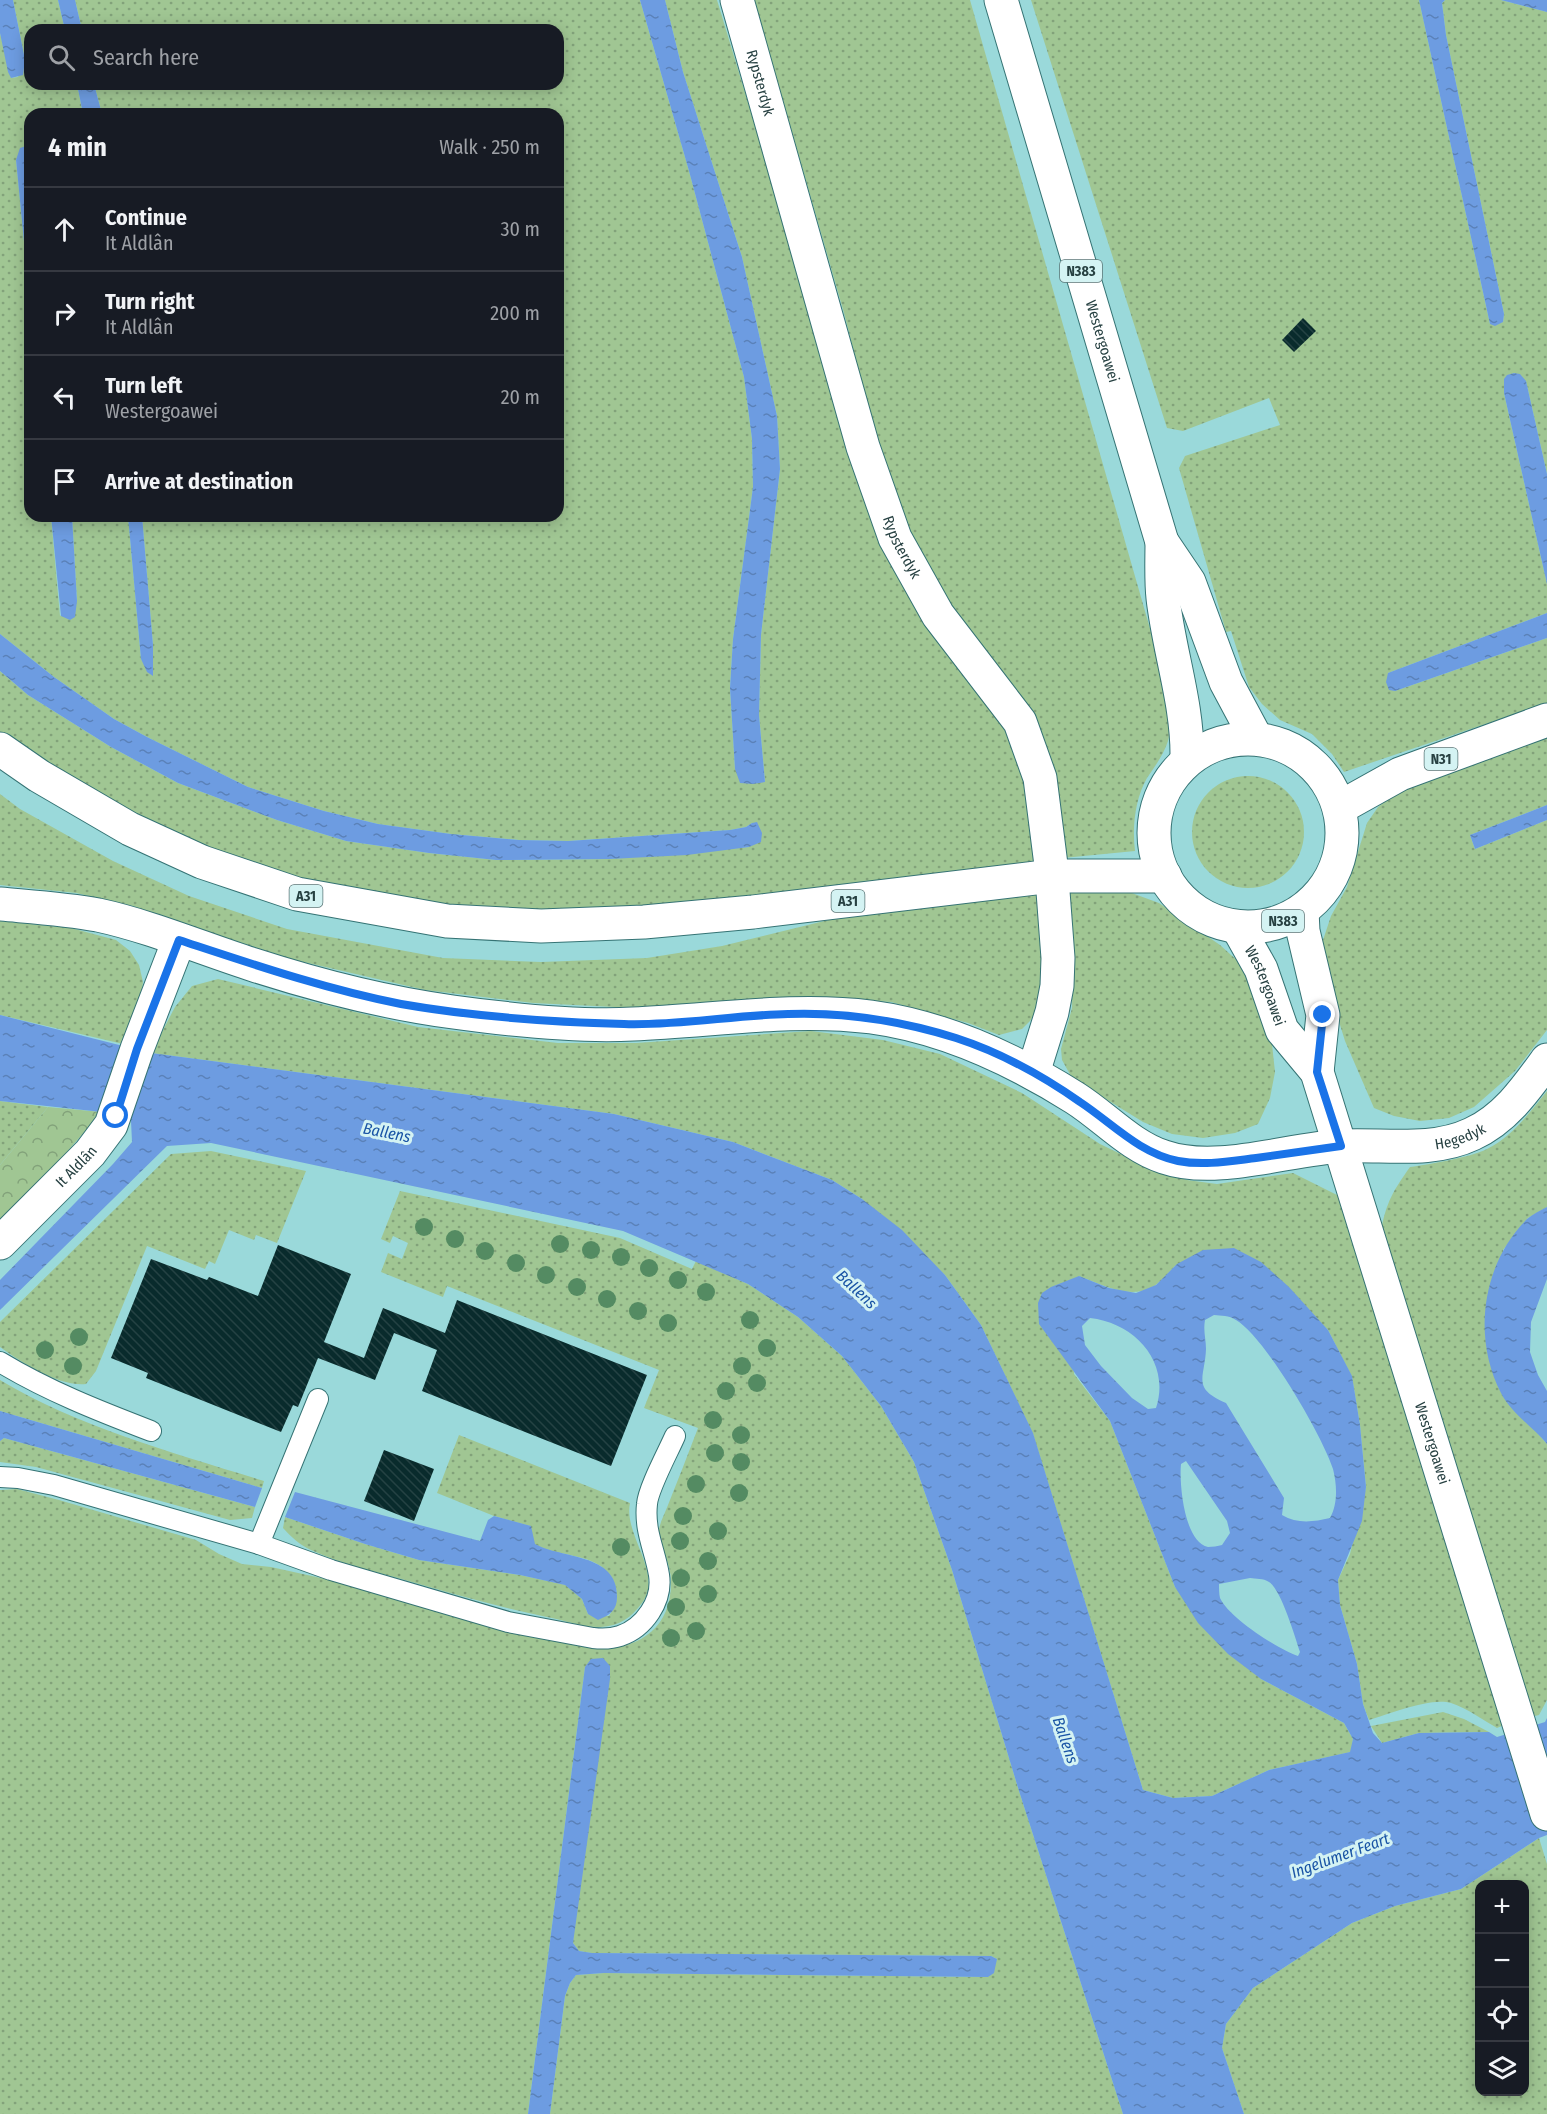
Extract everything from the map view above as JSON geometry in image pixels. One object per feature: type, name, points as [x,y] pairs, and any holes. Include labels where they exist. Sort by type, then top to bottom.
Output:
[{"type":"main road","name":"Rypsterdyk","points":[[736,0],[863,447],[895,538],[938,615],[1020,722],[1040,778],[1052,876],[1058,958],[1057,986],[1048,1028],[1033,1073]]},
{"type":"main road","name":"Westergoawei","points":[[1001,0],[1162,542],[1163,598],[1182,697],[1187,759]]},
{"type":"main road","name":"Westergoawei","points":[[1162,542],[1189,582],[1226,682],[1256,738]]},
{"type":"main road","name":"N31","points":[[1339,807],[1400,774],[1547,720]]},
{"type":"main road","name":"N383","points":[[1256,738],[1280,743],[1299,753],[1322,775],[1339,807],[1342,838],[1337,862],[1330,879],[1319,895],[1302,911],[1281,922],[1238,928],[1215,920],[1193,907],[1176,892],[1165,876],[1156,850],[1154,828],[1160,800],[1172,778],[1187,759],[1206,748],[1227,741],[1256,738]]},
{"type":"main road","name":"A31","points":[[0,749],[39,776],[130,828],[202,862],[297,894],[447,921],[541,926],[644,922],[753,912],[1052,876],[1165,876]]},
{"type":"main road","points":[[0,904],[101,916],[330,988],[399,1003],[503,1018],[629,1024],[788,1014],[832,1014],[873,1018],[957,1038],[1033,1073],[1079,1101],[1139,1146],[1162,1157],[1180,1161],[1224,1162],[1341,1146]]},
{"type":"main road","name":"Westergoawei","points":[[1302,911],[1303,931],[1323,1015],[1317,1072]]},
{"type":"main road","name":"Westergoawei","points":[[1238,928],[1262,969],[1282,1030],[1317,1072],[1547,1814]]},
{"type":"main road","name":"It Aldlân","points":[[0,1243],[105,1135],[116,1116],[137,1049],[179,940]]},
{"type":"main road","name":"Hegedyk","points":[[1341,1146],[1426,1146],[1470,1136],[1508,1110],[1547,1060]]},
{"type":"lane","points":[[0,1362],[30,1381],[151,1431]]},
{"type":"lane","points":[[259,1544],[318,1399]]},
{"type":"lane","points":[[0,1477],[54,1485],[259,1544],[331,1570],[508,1622],[606,1639],[633,1630],[643,1622],[653,1608],[658,1593],[659,1576],[646,1523],[647,1501],[675,1436]]},
{"type":"green space","points":[[13,0],[58,0],[64,24],[24,24],[24,55]]},
{"type":"green space","points":[[75,0],[640,0],[744,377],[752,439],[753,487],[733,639],[730,688],[735,769],[765,782],[759,715],[761,635],[780,469],[777,416],[742,257],[683,72],[665,0],[717,0],[776,195],[848,451],[1007,729],[1025,781],[1035,865],[643,907],[538,910],[452,905],[299,878],[205,846],[134,813],[45,764],[0,733],[0,671],[28,695],[111,747],[178,783],[277,820],[346,841],[496,860],[610,859],[749,847],[752,823],[746,827],[730,830],[568,841],[519,840],[378,824],[324,811],[248,787],[114,719],[54,677],[0,634],[0,33],[11,78],[18,77],[24,62],[24,90],[78,90],[82,108],[24,108],[24,149],[16,160],[24,241],[24,522],[52,522],[60,616],[77,601],[72,522],[129,522],[141,659],[153,675],[153,645],[143,522],[564,522],[564,108],[100,108],[96,90],[564,90],[564,24],[81,24]]},
{"type":"green space","points":[[754,0],[970,0],[1165,681],[1170,711],[1168,741],[1159,761],[1143,786],[1137,804],[1134,823],[1135,851],[1063,858],[1061,809],[1055,775],[951,607],[909,532],[877,442],[844,313]]},
{"type":"green space","points":[[1031,0],[1419,0],[1490,324],[1503,322],[1504,314],[1446,35],[1442,3],[1445,0],[1501,0],[1547,12],[1547,474],[1526,381],[1504,380],[1504,393],[1547,584],[1547,613],[1388,673],[1395,691],[1547,638],[1547,703],[1344,772],[1332,754],[1312,734],[1280,720],[1262,704],[1249,687],[1231,631],[1226,632],[1179,468],[1185,456],[1280,425],[1269,398],[1183,431],[1167,428]]},
{"type":"green space","points":[[1547,734],[1547,805],[1470,835],[1475,849],[1547,820],[1547,1030],[1515,1071],[1474,1107],[1449,1118],[1420,1121],[1394,1116],[1374,1108],[1345,1041],[1325,976],[1321,946],[1331,916],[1347,887],[1367,823],[1378,807],[1403,787]]},
{"type":"green space","points":[[1248,776],[1269,780],[1288,792],[1300,811],[1304,832],[1300,853],[1288,872],[1269,884],[1248,888],[1227,884],[1208,872],[1196,853],[1192,832],[1196,811],[1208,792],[1227,780]]},
{"type":"green space","points":[[0,794],[20,809],[113,861],[189,896],[287,929],[443,958],[541,962],[647,958],[722,946],[869,910],[1038,892],[1042,969],[1037,1011],[1022,1029],[999,1035],[968,1023],[891,1002],[810,997],[635,1008],[533,1003],[425,990],[295,960],[133,906],[76,893],[0,885]]},
{"type":"green space","points":[[1067,891],[1129,892],[1159,903],[1220,945],[1240,963],[1258,995],[1272,1044],[1275,1072],[1270,1098],[1258,1124],[1235,1133],[1203,1138],[1172,1134],[1143,1122],[1072,1078],[1062,1060],[1061,1049],[1072,1008],[1073,959]]},
{"type":"green space","points":[[0,921],[71,928],[116,940],[130,951],[139,965],[143,982],[141,999],[123,1044],[0,1015]]},
{"type":"green space","points":[[218,979],[418,1027],[558,1043],[636,1043],[811,1031],[883,1040],[940,1054],[1022,1093],[1100,1144],[1133,1160],[1187,1180],[1217,1184],[1293,1173],[1345,1199],[1504,1725],[1497,1728],[1463,1708],[1443,1702],[1410,1707],[1369,1720],[1363,1704],[1357,1664],[1340,1605],[1338,1580],[1350,1554],[1366,1487],[1360,1425],[1352,1377],[1328,1330],[1310,1313],[1177,1264],[1157,1284],[1138,1292],[1118,1290],[1079,1276],[1074,1374],[1110,1421],[1175,1587],[1261,1679],[1344,1723],[1353,1739],[1351,1752],[1269,1770],[1212,1796],[1173,1798],[1143,1790],[1033,1434],[981,1325],[945,1275],[862,1199],[832,1180],[733,1142],[614,1114],[151,1053],[175,1007],[192,986]]},
{"type":"green space","points":[[1547,1091],[1547,1207],[1528,1218],[1503,1250],[1535,1430],[1547,1444],[1547,1700],[1539,1715],[1531,1717],[1381,1230],[1391,1197],[1410,1167],[1460,1158],[1487,1149],[1505,1138]]},
{"type":"green space","points":[[0,1101],[48,1107],[0,1165]]},
{"type":"green space","points":[[48,1107],[102,1112],[0,1228],[0,1165]]},
{"type":"green space","points":[[211,1151],[306,1171],[277,1243],[256,1235],[254,1240],[229,1230],[215,1264],[209,1261],[205,1269],[147,1246],[96,1371],[86,1384],[75,1384],[52,1378],[0,1347],[0,1322],[171,1154]]},
{"type":"green space","points":[[400,1191],[620,1238],[692,1269],[696,1261],[748,1284],[798,1317],[842,1356],[881,1406],[914,1462],[952,1570],[1019,1791],[1123,2114],[550,2114],[565,1996],[576,1975],[604,1973],[988,1977],[997,1959],[991,1956],[591,1953],[579,1951],[573,1943],[585,1667],[528,2114],[0,2114],[0,1490],[17,1489],[196,1540],[242,1564],[271,1567],[339,1582],[588,1647],[605,1648],[635,1642],[647,1635],[665,1613],[670,1598],[671,1581],[659,1528],[698,1428],[644,1408],[659,1370],[447,1286],[443,1297],[381,1272],[388,1253],[402,1259],[408,1243],[393,1236],[390,1243],[381,1239]]},
{"type":"green space","points":[[0,1380],[30,1397],[95,1425],[163,1450],[264,1481],[262,1488],[0,1411]]},
{"type":"green space","points":[[459,1435],[630,1503],[629,1515],[632,1528],[648,1579],[648,1591],[642,1603],[633,1613],[613,1625],[594,1627],[510,1609],[331,1558],[303,1546],[283,1528],[285,1517],[419,1560],[520,1575],[566,1585],[582,1599],[588,1614],[609,1616],[617,1593],[609,1574],[601,1566],[580,1557],[545,1549],[534,1544],[530,1526],[494,1516],[437,1493]]},
{"type":"green space","points":[[4,1438],[255,1507],[252,1518],[230,1520],[36,1467],[0,1462],[0,1441]]},
{"type":"green space","points":[[1443,1712],[1464,1719],[1489,1732],[1419,1733],[1382,1743],[1371,1726]]},
{"type":"green space","points":[[1539,1838],[1547,1864],[1547,2114],[1244,2114],[1222,2048],[1226,2024],[1253,1988],[1352,1923],[1395,1906],[1461,1889]]},
{"type":"water","points":[[0,0],[13,0],[24,55],[23,75],[11,78],[0,33]]},
{"type":"water","points":[[58,0],[75,0],[81,24],[64,24]]},
{"type":"water","points":[[640,0],[665,0],[683,72],[742,257],[777,416],[780,469],[761,635],[759,715],[765,782],[753,784],[740,783],[735,769],[730,688],[733,639],[753,487],[752,439],[744,377]]},
{"type":"water","points":[[1419,0],[1445,0],[1442,3],[1446,35],[1504,314],[1503,322],[1495,326],[1490,324]]},
{"type":"water","points":[[1501,0],[1547,0],[1547,12]]},
{"type":"water","points":[[78,90],[96,90],[100,108],[82,108]]},
{"type":"water","points":[[24,147],[24,241],[16,160],[20,148]]},
{"type":"water","points":[[1520,374],[1526,381],[1547,474],[1547,584],[1504,393],[1504,379],[1507,375]]},
{"type":"water","points":[[52,522],[72,522],[77,601],[75,617],[70,620],[61,616]]},
{"type":"water","points":[[129,522],[143,522],[153,645],[153,676],[147,672],[141,659]]},
{"type":"water","points":[[1547,613],[1547,638],[1395,691],[1389,690],[1386,682],[1388,673]]},
{"type":"water","points":[[0,634],[54,677],[114,719],[248,787],[324,811],[378,824],[519,840],[568,841],[730,830],[757,822],[762,833],[761,842],[749,847],[687,855],[610,859],[496,860],[346,841],[277,820],[178,783],[111,747],[28,695],[0,671]]},
{"type":"water","points":[[1547,805],[1547,820],[1475,849],[1470,835]]},
{"type":"water","points":[[0,1015],[151,1053],[614,1114],[733,1142],[832,1180],[862,1199],[902,1230],[945,1275],[981,1325],[1033,1433],[1143,1790],[1173,1798],[1212,1796],[1269,1770],[1350,1752],[1353,1739],[1344,1723],[1261,1679],[1228,1654],[1198,1623],[1175,1587],[1110,1421],[1039,1324],[1038,1303],[1042,1293],[1051,1287],[1079,1276],[1109,1288],[1136,1293],[1156,1285],[1177,1264],[1203,1250],[1234,1248],[1261,1262],[1289,1287],[1328,1330],[1352,1376],[1360,1425],[1366,1487],[1362,1521],[1338,1580],[1340,1605],[1357,1664],[1363,1704],[1373,1733],[1382,1743],[1419,1733],[1489,1732],[1497,1737],[1545,1722],[1547,1718],[1547,1835],[1461,1889],[1395,1906],[1352,1923],[1253,1988],[1226,2024],[1222,2048],[1244,2114],[1123,2114],[1019,1791],[952,1570],[914,1462],[881,1406],[842,1356],[798,1317],[748,1284],[623,1231],[211,1143],[167,1146],[0,1310],[0,1280],[132,1142],[131,1121],[102,1112],[0,1101]],"holes":[[[1214,1315],[1228,1316],[1236,1320],[1262,1346],[1291,1388],[1317,1434],[1333,1469],[1336,1494],[1330,1518],[1305,1521],[1293,1520],[1282,1515],[1284,1498],[1226,1403],[1215,1398],[1204,1387],[1202,1381],[1206,1349],[1205,1320]],[[1090,1318],[1106,1321],[1135,1337],[1146,1348],[1154,1361],[1158,1375],[1159,1391],[1156,1408],[1148,1409],[1132,1398],[1101,1366],[1085,1345],[1082,1326]],[[1186,1461],[1227,1521],[1230,1533],[1222,1545],[1208,1547],[1200,1543],[1193,1535],[1182,1497],[1181,1464]],[[1250,1578],[1262,1579],[1274,1586],[1287,1614],[1300,1652],[1298,1656],[1267,1640],[1233,1615],[1220,1598],[1219,1584]]]},
{"type":"water","points":[[1547,1207],[1547,1279],[1531,1322],[1530,1352],[1538,1375],[1547,1391],[1547,1444],[1510,1407],[1501,1393],[1486,1349],[1485,1325],[1486,1302],[1491,1279],[1500,1257],[1512,1237],[1527,1219]]},
{"type":"water","points":[[0,1411],[262,1488],[255,1507],[4,1438],[0,1441]]},
{"type":"water","points":[[295,1492],[480,1541],[488,1520],[494,1516],[531,1526],[535,1544],[587,1560],[608,1572],[615,1583],[616,1605],[609,1614],[598,1620],[588,1614],[582,1599],[565,1585],[520,1575],[419,1560],[285,1517]]},
{"type":"water","points":[[603,1658],[610,1666],[610,1679],[573,1943],[579,1951],[592,1953],[991,1956],[997,1959],[994,1973],[988,1977],[604,1973],[576,1975],[565,1996],[550,2114],[528,2114],[585,1667],[591,1659]]},
{"type":"building","points":[[1303,318],[1316,331],[1294,352],[1282,340]]},
{"type":"building","points":[[278,1245],[351,1274],[324,1342],[364,1358],[383,1308],[445,1333],[457,1300],[647,1375],[611,1466],[422,1391],[437,1350],[394,1333],[375,1380],[318,1358],[298,1407],[293,1405],[281,1432],[146,1378],[148,1373],[111,1358],[151,1259],[207,1280],[209,1277],[258,1296]]},
{"type":"building","points":[[384,1450],[434,1469],[414,1521],[364,1501]]},
{"type":"route","points":[[116,1116],[137,1049],[179,940],[330,988],[399,1003],[503,1018],[629,1024],[788,1014],[832,1014],[873,1018],[957,1038],[987,1050],[1033,1073],[1079,1101],[1139,1146],[1162,1157],[1195,1163],[1224,1162],[1341,1146],[1317,1072],[1323,1015]]},
{"type":"water label","name":"Ballens","points":[[387,1132]]},
{"type":"water label","name":"Ballens","points":[[857,1289]]},
{"type":"water label","name":"Ballens","points":[[1066,1740]]},
{"type":"water label","name":"Ingelumer Feart","points":[[1340,1855]]}]
